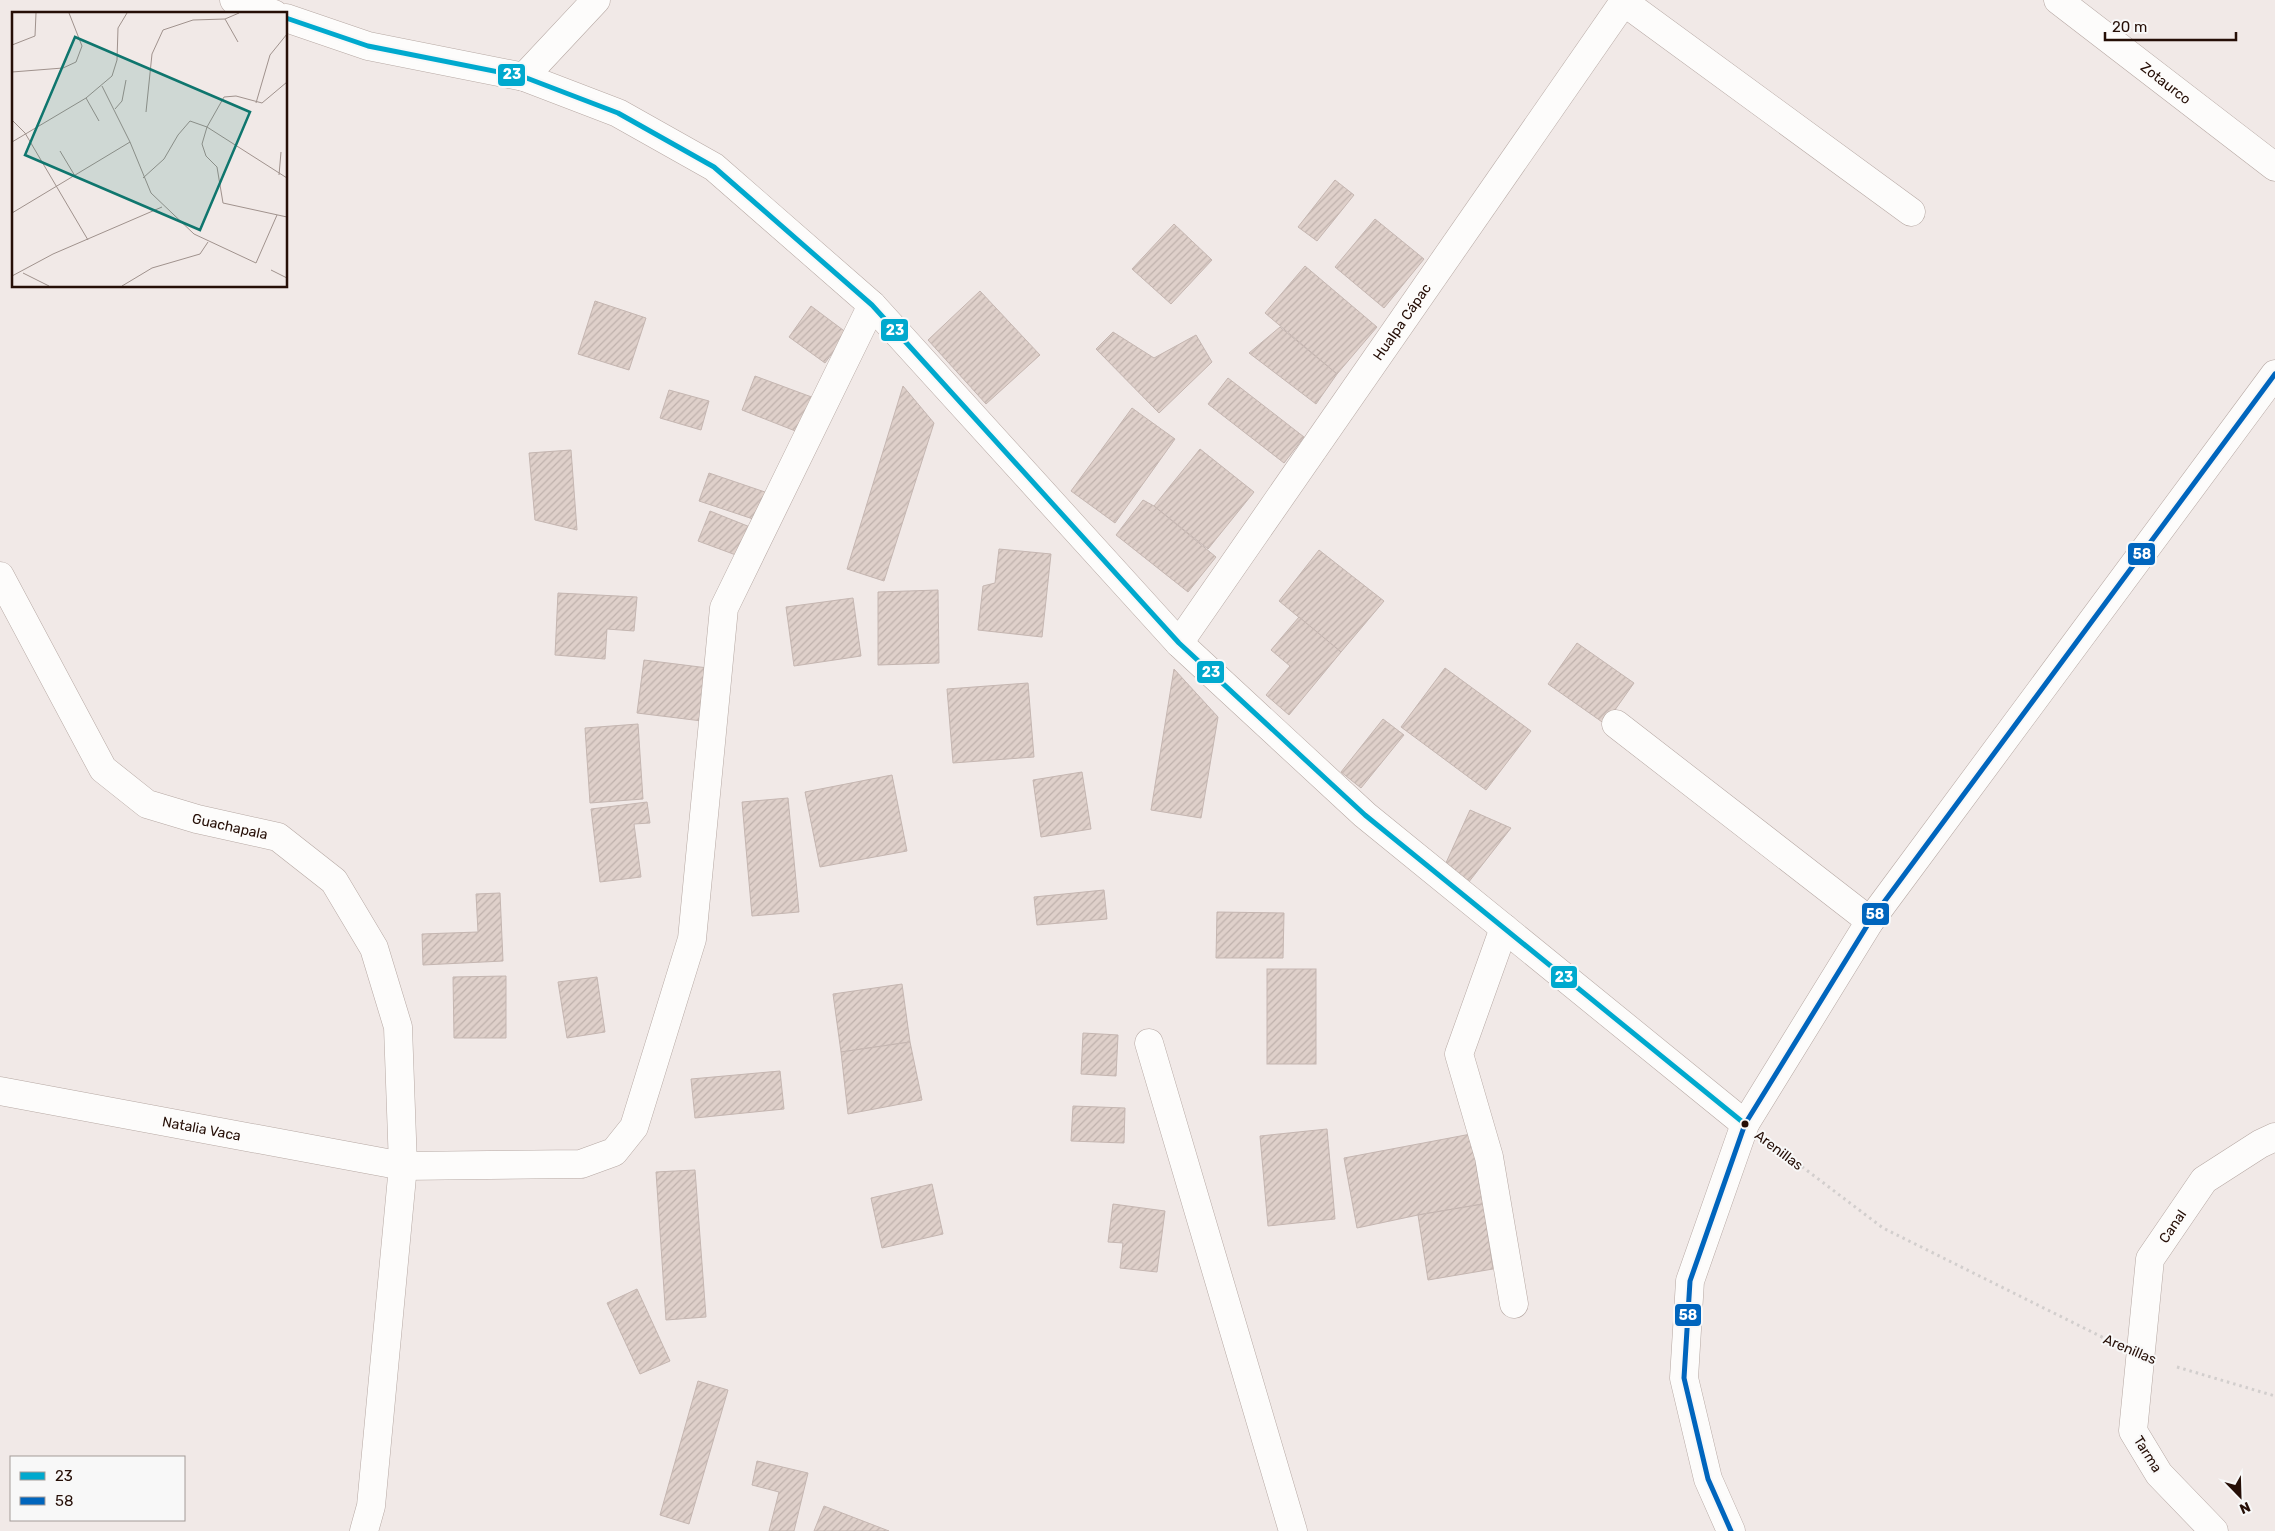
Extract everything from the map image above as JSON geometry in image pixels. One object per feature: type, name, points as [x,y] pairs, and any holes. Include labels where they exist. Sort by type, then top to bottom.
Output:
[{"type":"street","points":[[234,0],[268,12]]},
{"type":"street","points":[[524,77],[596,0]]},
{"type":"street","name":"Zotaurco","points":[[2058,0],[2275,167]]},
{"type":"street","points":[[1625,1],[1911,212]]},
{"type":"street","name":"Hualpa Cápac","points":[[1179,643],[1625,1]]},
{"type":"street","name":"Arenillas","points":[[288,19],[368,46],[524,77],[618,113],[714,167],[872,305],[1179,643],[1365,815],[1746,1124]]},
{"type":"street","name":"Natalia Vaca","points":[[0,1091],[404,1166],[580,1164],[614,1152],[634,1127],[692,939],[724,608],[872,305]]},
{"type":"street","points":[[1731,1531],[1708,1479],[1684,1378],[1690,1281],[1746,1124],[1870,920],[2275,374]]},
{"type":"street","name":"Guachapala","points":[[0,576],[103,768],[147,804],[197,819],[278,837],[334,882],[374,948],[398,1027],[404,1166],[371,1506],[364,1531]]},
{"type":"street","points":[[1616,724],[1870,920]]},
{"type":"street","points":[[1504,928],[1460,1054],[1489,1157],[1514,1304]]},
{"type":"street","points":[[1149,1043],[1293,1531]]},
{"type":"street","name":"Canal","points":[[2142,1357],[2150,1259],[2204,1180],[2260,1144],[2275,1137]]},
{"type":"street","name":"Tarma","points":[[2142,1357],[2133,1431],[2158,1474],[2214,1531]]},
{"type":"path","name":"Arenillas","points":[[1746,1124],[1883,1228],[2142,1357],[2275,1396]]},
{"type":"building","points":[[1335,180],[1354,195],[1317,241],[1298,227]]},
{"type":"building","points":[[1375,219],[1424,259],[1384,308],[1335,267]]},
{"type":"building","points":[[1174,224],[1212,260],[1171,304],[1132,269]]},
{"type":"building","points":[[1305,266],[1377,327],[1337,374],[1265,313]]},
{"type":"building","points":[[980,291],[1040,355],[986,404],[928,340]]},
{"type":"building","points":[[595,301],[646,318],[629,370],[578,354]]},
{"type":"building","points":[[811,306],[847,333],[825,363],[789,337]]},
{"type":"building","points":[[1280,327],[1337,374],[1316,404],[1249,353]]},
{"type":"building","points":[[1113,332],[1154,358],[1196,335],[1212,362],[1159,413],[1096,349]]},
{"type":"building","points":[[755,376],[817,399],[803,434],[742,410]]},
{"type":"building","points":[[1228,378],[1304,437],[1284,463],[1208,404]]},
{"type":"building","points":[[903,386],[934,423],[884,581],[847,569]]},
{"type":"building","points":[[669,390],[709,401],[701,430],[660,418]]},
{"type":"building","points":[[1132,408],[1175,439],[1115,523],[1071,491]]},
{"type":"building","points":[[1200,449],[1254,492],[1208,549],[1154,506]]},
{"type":"building","points":[[571,450],[577,530],[535,520],[529,453]]},
{"type":"building","points":[[709,473],[765,492],[756,520],[699,501]]},
{"type":"building","points":[[1143,500],[1154,506],[1216,557],[1188,592],[1116,535]]},
{"type":"building","points":[[710,511],[755,529],[744,558],[698,541]]},
{"type":"building","points":[[999,549],[1051,554],[1042,637],[978,630],[983,586],[995,583]]},
{"type":"building","points":[[1319,550],[1384,601],[1341,652],[1279,601]]},
{"type":"building","points":[[938,590],[939,663],[878,665],[878,592]]},
{"type":"building","points":[[558,593],[637,597],[634,631],[607,629],[605,659],[555,655]]},
{"type":"building","points":[[853,598],[861,656],[794,666],[786,607]]},
{"type":"building","points":[[1299,617],[1341,652],[1289,715],[1266,695],[1290,666],[1271,650]]},
{"type":"building","points":[[1577,643],[1634,683],[1605,724],[1548,684]]},
{"type":"building","points":[[644,660],[708,668],[702,721],[637,713]]},
{"type":"building","points":[[1445,668],[1531,731],[1486,790],[1401,727]]},
{"type":"building","points":[[1174,669],[1218,717],[1201,818],[1151,810]]},
{"type":"building","points":[[1028,683],[1034,757],[953,763],[947,689]]},
{"type":"building","points":[[1383,719],[1404,735],[1361,788],[1341,772]]},
{"type":"building","points":[[638,724],[643,799],[590,803],[585,728]]},
{"type":"building","points":[[1082,772],[1091,829],[1041,837],[1033,780]]},
{"type":"building","points":[[892,775],[907,851],[820,867],[805,792]]},
{"type":"building","points":[[788,798],[799,912],[752,916],[742,802]]},
{"type":"building","points":[[647,802],[650,823],[634,824],[641,877],[600,882],[591,809]]},
{"type":"building","points":[[1470,810],[1511,828],[1468,883],[1445,865]]},
{"type":"building","points":[[1104,890],[1107,919],[1037,925],[1034,897]]},
{"type":"building","points":[[500,893],[503,961],[423,965],[422,934],[478,932],[476,894]]},
{"type":"building","points":[[1217,912],[1284,913],[1283,958],[1216,958]]},
{"type":"building","points":[[1267,969],[1316,969],[1316,1064],[1267,1064]]},
{"type":"building","points":[[506,976],[506,1038],[454,1038],[453,977]]},
{"type":"building","points":[[597,977],[605,1032],[567,1038],[558,982]]},
{"type":"building","points":[[902,984],[910,1042],[841,1052],[833,994]]},
{"type":"building","points":[[1083,1033],[1118,1035],[1116,1076],[1081,1074]]},
{"type":"building","points":[[910,1042],[922,1100],[848,1114],[841,1052]]},
{"type":"building","points":[[780,1071],[784,1109],[695,1118],[691,1079]]},
{"type":"building","points":[[1073,1106],[1125,1108],[1124,1143],[1071,1141]]},
{"type":"building","points":[[1327,1129],[1335,1219],[1268,1226],[1260,1136]]},
{"type":"building","points":[[1471,1134],[1483,1204],[1357,1228],[1344,1158]]},
{"type":"building","points":[[695,1170],[706,1317],[666,1320],[656,1172]]},
{"type":"building","points":[[932,1184],[943,1234],[882,1248],[871,1198]]},
{"type":"building","points":[[1113,1204],[1165,1211],[1157,1272],[1120,1268],[1123,1243],[1108,1242]]},
{"type":"building","points":[[1483,1204],[1493,1269],[1428,1280],[1418,1215]]},
{"type":"building","points":[[637,1289],[670,1361],[640,1374],[607,1303]]},
{"type":"building","points":[[698,1381],[728,1390],[689,1524],[660,1515]]},
{"type":"building","points":[[757,1461],[808,1473],[794,1531],[769,1531],[779,1492],[752,1485]]},
{"type":"building","points":[[824,1506],[889,1531],[814,1531]]},
{"type":"transit line","name":"23","points":[[288,19],[368,46],[524,77],[618,113],[714,167],[872,305],[1179,643],[1365,815],[1745,1124]]},
{"type":"transit line","name":"58","points":[[1731,1531],[1708,1479],[1684,1378],[1690,1281],[1745,1124],[1870,921],[2275,374]]}]
